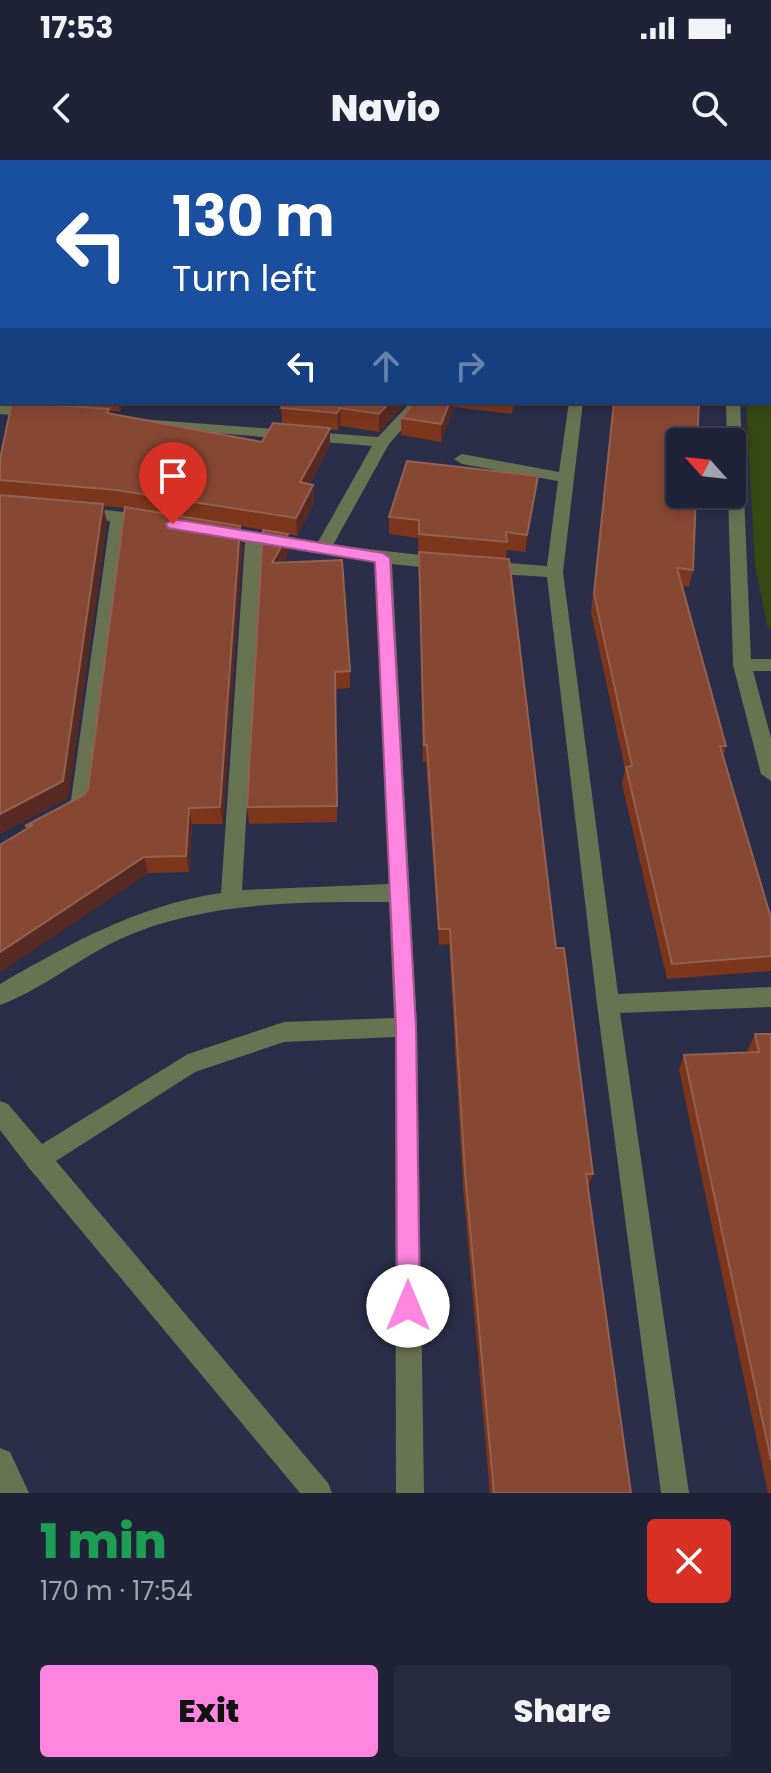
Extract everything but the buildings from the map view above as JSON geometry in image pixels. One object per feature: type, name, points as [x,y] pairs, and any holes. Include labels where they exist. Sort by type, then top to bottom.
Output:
[{"type":"street","points":[[323,548],[382,442],[417,404]]},
{"type":"street","points":[[576,404],[555,572],[608,1004],[675,1493]]},
{"type":"street","points":[[733,404],[742,665],[771,774]]},
{"type":"street","points":[[0,409],[48,413]]},
{"type":"street","points":[[111,419],[382,442]]},
{"type":"street","points":[[462,459],[567,478]]},
{"type":"street","points":[[60,510],[164,523]]},
{"type":"street","points":[[54,819],[80,804],[119,515]]},
{"type":"street","points":[[194,528],[383,558],[555,572]]},
{"type":"street","points":[[231,901],[254,537]]},
{"type":"street","points":[[383,558],[406,1027],[410,1493]]},
{"type":"street","points":[[742,665],[771,665]]},
{"type":"street","points":[[0,995],[91,943],[179,909],[294,893],[400,893]]},
{"type":"street","points":[[608,1004],[771,997]]},
{"type":"street","points":[[37,1160],[188,1064],[284,1032],[406,1027]]},
{"type":"street","points":[[0,1112],[318,1493]]},
{"type":"street","points":[[0,1462],[15,1493]]},
{"type":"green space","points":[[746,404],[771,404],[771,628],[768,628],[755,566]]},
{"type":"route","points":[[173,524],[383,558],[406,1027],[408,1306]]}]
